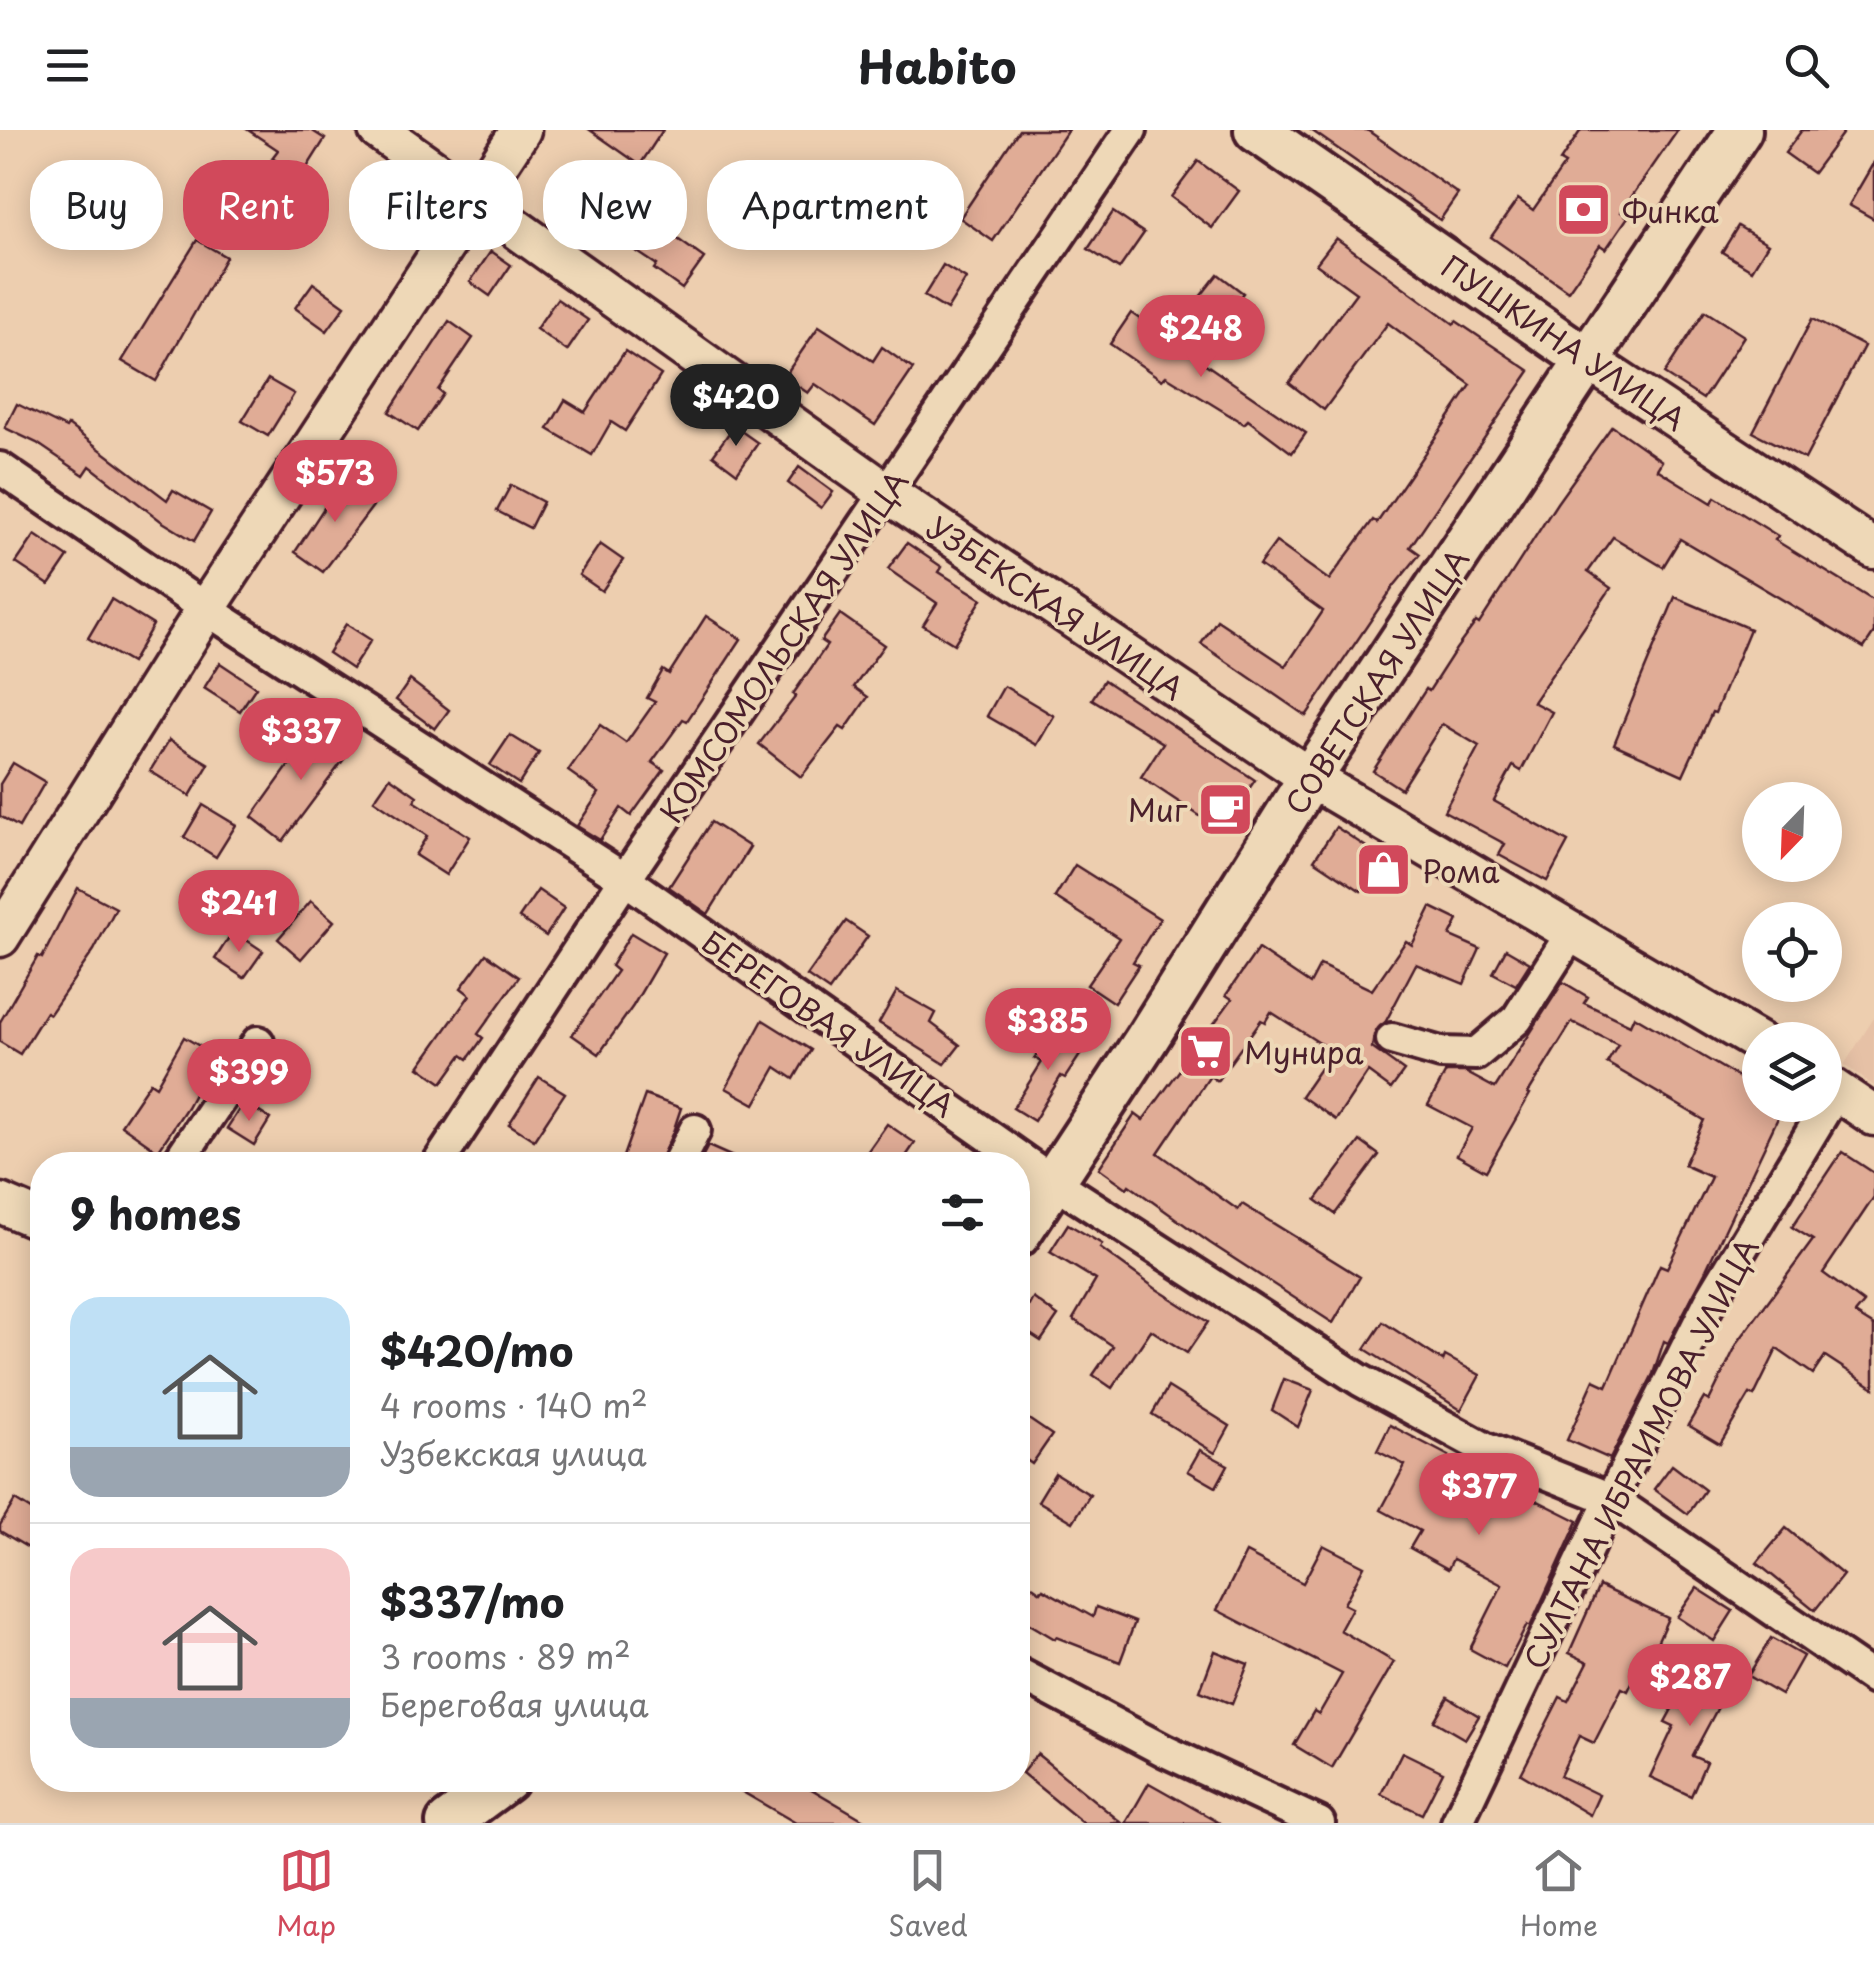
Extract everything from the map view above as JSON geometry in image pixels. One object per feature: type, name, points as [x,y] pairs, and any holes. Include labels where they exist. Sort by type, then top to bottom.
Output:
[{"type":"main road","name":"ПУШКИНА УЛИЦА","points":[[1256,130],[1589,361]]},
{"type":"main road","name":"СОВЕТСКАЯ УЛИЦА","points":[[1030,1216],[1146,1040],[1310,778],[1740,130]]},
{"type":"main road","points":[[448,1823],[490,1792]]},
{"type":"street","name":"УЗБЕКСКАЯ УЛИЦА","points":[[378,130],[422,160]]},
{"type":"street","points":[[501,160],[521,130]]},
{"type":"street","name":"КОМСОМОЛЬСКАЯ УЛИЦА","points":[[446,1152],[625,879],[1131,130]]},
{"type":"street","name":"УЗБЕКСКАЯ УЛИЦА","points":[[523,231],[887,493],[1310,778],[1742,1033]]},
{"type":"street","points":[[0,938],[206,609],[441,250]]},
{"type":"street","name":"ПУШКИНА УЛИЦА","points":[[1589,361],[1874,549]]},
{"type":"street","name":"БЕРЕГОВАЯ УЛИЦА","points":[[0,468],[206,609],[625,879],[1012,1152]]},
{"type":"street","points":[[1392,1039],[1441,1053],[1476,1054],[1517,1019],[1571,934]]},
{"type":"street","points":[[185,1152],[258,1042]]},
{"type":"street","points":[[1842,1094],[1874,1116]]},
{"type":"street","name":"СУЛТАНА ИБРАИМОВА УЛИЦА","points":[[1457,1823],[1710,1301],[1811,1122]]},
{"type":"street","points":[[684,1152],[695,1130]]},
{"type":"street","name":"БЕРЕГОВАЯ УЛИЦА","points":[[1030,1164],[1360,1380],[1486,1448],[1611,1499],[1874,1679]]},
{"type":"street","points":[[0,1202],[30,1216]]},
{"type":"street","points":[[1030,1679],[1165,1751],[1319,1823]]},
{"type":"shaded area","points":[[1874,1018],[1874,1086],[1844,1065]]},
{"type":"building","points":[[248,130],[311,130],[325,139],[312,160],[275,160],[272,158],[278,150]]},
{"type":"building","points":[[590,130],[663,130],[643,160],[633,160]]},
{"type":"building","points":[[1019,130],[1068,130],[993,241],[964,221],[964,212]]},
{"type":"building","points":[[1311,130],[1367,130],[1458,194],[1440,220]]},
{"type":"building","points":[[1581,130],[1678,130],[1621,212],[1628,217],[1606,249],[1600,245],[1568,291],[1491,237],[1518,199],[1533,210],[1565,164],[1560,161]]},
{"type":"building","points":[[1802,130],[1845,130],[1813,173],[1785,153]]},
{"type":"building","points":[[1198,161],[1239,191],[1212,228],[1171,197]]},
{"type":"building","points":[[1874,162],[1874,219],[1849,205]]},
{"type":"building","points":[[1113,212],[1144,233],[1119,269],[1088,249]]},
{"type":"building","points":[[1738,226],[1768,244],[1752,270],[1722,252]]},
{"type":"building","points":[[1336,238],[1454,324],[1456,321],[1530,371],[1410,547],[1420,554],[1306,716],[1201,644],[1217,620],[1286,666],[1323,611],[1259,565],[1276,542],[1329,580],[1373,520],[1377,523],[1471,385],[1388,323],[1324,410],[1289,383],[1356,293],[1316,264]]},
{"type":"building","points":[[687,246],[704,258],[682,289],[654,269],[657,265],[634,250],[687,250]]},
{"type":"building","points":[[191,250],[214,250],[226,257],[156,381],[122,361]]},
{"type":"building","points":[[491,251],[511,265],[490,296],[470,282]]},
{"type":"building","points":[[943,265],[966,279],[947,310],[924,296]]},
{"type":"building","points":[[1218,274],[1243,293],[1217,326],[1192,307]]},
{"type":"building","points":[[313,283],[345,306],[327,331],[295,308]]},
{"type":"building","points":[[557,299],[588,320],[567,351],[536,329]]},
{"type":"building","points":[[1705,311],[1744,336],[1703,399],[1664,374]]},
{"type":"building","points":[[1131,313],[1306,433],[1292,453],[1248,420],[1244,424],[1166,376],[1162,380],[1110,344]]},
{"type":"building","points":[[1812,319],[1864,346],[1805,459],[1753,432]]},
{"type":"building","points":[[449,321],[473,338],[438,390],[443,394],[418,431],[389,412]]},
{"type":"building","points":[[819,326],[873,361],[882,347],[913,369],[875,425],[815,384],[808,393],[784,377]]},
{"type":"building","points":[[625,351],[661,375],[625,431],[611,422],[592,455],[548,429],[565,400],[585,412]]},
{"type":"building","points":[[268,379],[294,394],[268,436],[242,421]]},
{"type":"building","points":[[17,404],[66,428],[68,425],[167,500],[173,490],[211,512],[194,541],[161,521],[90,466],[84,475],[37,443],[5,428]]},
{"type":"building","points":[[734,426],[758,443],[737,473],[713,455]]},
{"type":"building","points":[[1612,426],[1662,461],[1657,469],[1712,503],[1715,497],[1778,536],[1775,540],[1874,601],[1874,633],[1864,648],[1680,539],[1663,567],[1613,537],[1588,572],[1611,588],[1533,702],[1552,712],[1521,771],[1513,766],[1494,801],[1568,842],[1547,881],[1499,855],[1505,844],[1444,811],[1479,746],[1442,724],[1401,789],[1373,771],[1426,689],[1429,691],[1476,622],[1479,624]]},
{"type":"building","points":[[799,467],[833,492],[821,508],[788,483]]},
{"type":"building","points":[[343,479],[376,502],[323,572],[295,552]]},
{"type":"building","points":[[511,485],[543,502],[530,528],[497,511]]},
{"type":"building","points":[[35,535],[68,557],[49,585],[16,563]]},
{"type":"building","points":[[907,543],[942,567],[939,572],[982,599],[954,644],[923,625],[937,603],[888,569]]},
{"type":"building","points":[[600,544],[623,560],[602,591],[579,575]]},
{"type":"building","points":[[1675,597],[1750,629],[1715,713],[1712,712],[1683,775],[1614,744]]},
{"type":"building","points":[[111,599],[153,625],[131,663],[88,638]]},
{"type":"building","points":[[840,614],[884,645],[854,687],[868,697],[845,730],[840,727],[801,777],[759,744],[796,696],[793,694],[827,645],[821,641]]},
{"type":"building","points":[[706,616],[741,639],[687,721],[683,719],[652,762],[664,770],[631,816],[621,808],[600,840],[577,826],[599,793],[568,771],[600,725],[626,743],[655,702],[647,698],[663,670],[669,674]]},
{"type":"building","points":[[346,624],[371,640],[352,669],[328,653]]},
{"type":"building","points":[[220,663],[256,687],[240,711],[204,688]]},
{"type":"building","points":[[410,680],[449,710],[435,729],[396,700]]},
{"type":"building","points":[[1104,680],[1255,780],[1221,830],[1141,777],[1163,743],[1092,699]]},
{"type":"building","points":[[1004,686],[1054,716],[1037,745],[987,716]]},
{"type":"building","points":[[317,726],[350,751],[283,841],[252,817]]},
{"type":"building","points":[[510,735],[539,753],[519,784],[490,765]]},
{"type":"building","points":[[169,740],[209,764],[190,796],[150,771]]},
{"type":"building","points":[[13,763],[45,782],[19,827],[0,816],[0,784]]},
{"type":"building","points":[[390,777],[417,796],[414,801],[470,837],[446,875],[415,855],[427,836],[374,800]]},
{"type":"building","points":[[203,805],[236,825],[216,857],[184,837]]},
{"type":"building","points":[[711,822],[750,847],[708,914],[669,887]]},
{"type":"building","points":[[1336,827],[1383,858],[1361,891],[1314,860]]},
{"type":"building","points":[[1075,865],[1160,919],[1133,962],[1139,965],[1114,1003],[1087,985],[1119,938],[1055,897]]},
{"type":"building","points":[[78,888],[116,908],[94,950],[50,1014],[46,1012],[20,1054],[0,1042],[0,1022],[38,956],[42,958]]},
{"type":"building","points":[[538,890],[564,908],[546,936],[519,918]]},
{"type":"building","points":[[311,901],[334,921],[301,959],[278,939]]},
{"type":"building","points":[[1431,907],[1458,920],[1450,936],[1480,949],[1464,984],[1416,964],[1386,1021],[1374,1035],[1372,1048],[1404,1071],[1391,1089],[1368,1072],[1336,1120],[1301,1096],[1332,1051],[1271,1012],[1217,1081],[1210,1076],[1158,1153],[1238,1210],[1242,1204],[1360,1277],[1333,1323],[1099,1168],[1135,1114],[1143,1120],[1232,999],[1226,995],[1258,949],[1310,984],[1320,965],[1372,990],[1406,941],[1412,945]]},
{"type":"building","points":[[846,921],[868,936],[829,991],[807,976]]},
{"type":"building","points":[[233,931],[263,951],[244,978],[215,959]]},
{"type":"building","points":[[631,933],[664,953],[599,1054],[572,1035],[617,971],[611,966]]},
{"type":"building","points":[[1506,949],[1530,963],[1516,985],[1493,973]]},
{"type":"building","points":[[486,954],[519,977],[478,1034],[483,1038],[468,1059],[462,1055],[442,1083],[419,1067],[470,995],[461,988]]},
{"type":"building","points":[[1563,982],[1588,997],[1584,1003],[1630,1025],[1634,1016],[1742,1079],[1742,1122],[1776,1122],[1705,1272],[1668,1343],[1664,1341],[1653,1374],[1610,1459],[1567,1440],[1594,1380],[1607,1386],[1660,1265],[1667,1268],[1711,1177],[1684,1165],[1704,1120],[1607,1063],[1618,1045],[1572,1022],[1486,1171],[1457,1155],[1472,1128],[1428,1105],[1446,1072],[1465,1072],[1495,1088]]},
{"type":"building","points":[[897,991],[936,1013],[931,1023],[960,1045],[945,1064],[879,1023]]},
{"type":"building","points":[[763,1020],[811,1050],[794,1079],[776,1067],[755,1104],[726,1088]]},
{"type":"building","points":[[1054,1029],[1084,1049],[1065,1078],[1061,1076],[1034,1121],[1013,1108],[1042,1062],[1035,1058]]},
{"type":"building","points":[[184,1037],[215,1055],[158,1151],[121,1125],[150,1082],[156,1086]]},
{"type":"building","points":[[539,1077],[565,1093],[534,1140],[509,1124]]},
{"type":"building","points":[[645,1095],[681,1108],[664,1152],[625,1152]]},
{"type":"building","points":[[244,1102],[270,1119],[254,1145],[227,1128]]},
{"type":"building","points":[[887,1124],[915,1143],[909,1152],[867,1152]]},
{"type":"building","points":[[1360,1141],[1379,1155],[1335,1214],[1316,1200]]},
{"type":"building","points":[[1842,1152],[1874,1173],[1874,1197],[1823,1273],[1864,1303],[1855,1314],[1874,1326],[1874,1388],[1825,1356],[1813,1374],[1777,1349],[1754,1396],[1750,1394],[1720,1444],[1688,1425],[1704,1398],[1709,1401],[1738,1342],[1813,1240],[1792,1227]]},
{"type":"building","points":[[1068,1224],[1102,1244],[1100,1248],[1208,1322],[1187,1353],[1151,1330],[1112,1388],[1093,1375],[1113,1346],[1073,1319],[1096,1280],[1050,1252]]},
{"type":"building","points":[[1033,1298],[1058,1316],[1041,1341],[1030,1334]]},
{"type":"building","points":[[1383,1322],[1443,1361],[1445,1356],[1480,1375],[1461,1410],[1365,1349]]},
{"type":"building","points":[[1284,1379],[1313,1390],[1298,1427],[1272,1410]]},
{"type":"building","points":[[1168,1387],[1230,1426],[1215,1453],[1152,1414]]},
{"type":"building","points":[[1030,1420],[1052,1435],[1030,1463]]},
{"type":"building","points":[[1390,1425],[1449,1456],[1442,1470],[1496,1500],[1499,1495],[1522,1509],[1528,1496],[1578,1521],[1530,1627],[1527,1625],[1505,1668],[1470,1649],[1502,1585],[1453,1559],[1448,1569],[1410,1548],[1420,1531],[1381,1510],[1405,1465],[1377,1451]]},
{"type":"building","points":[[1200,1450],[1228,1465],[1216,1487],[1188,1471]]},
{"type":"building","points":[[1672,1465],[1705,1490],[1688,1514],[1654,1489]]},
{"type":"building","points":[[1055,1473],[1090,1495],[1073,1522],[1038,1501]]},
{"type":"building","points":[[15,1500],[30,1509],[30,1549],[0,1531]]},
{"type":"building","points":[[1786,1528],[1843,1575],[1815,1610],[1757,1563]]},
{"type":"building","points":[[1323,1545],[1364,1566],[1344,1604],[1352,1608],[1340,1630],[1394,1662],[1332,1768],[1294,1745],[1314,1711],[1319,1714],[1342,1674],[1217,1610],[1246,1553],[1303,1583]]},
{"type":"building","points":[[1030,1584],[1093,1617],[1096,1607],[1135,1622],[1120,1662],[1055,1639],[1030,1624]]},
{"type":"building","points":[[1599,1586],[1668,1618],[1646,1667],[1641,1664],[1628,1691],[1622,1688],[1594,1743],[1579,1736],[1560,1776],[1599,1795],[1590,1815],[1521,1774],[1560,1697],[1568,1701],[1588,1662],[1569,1653]]},
{"type":"building","points":[[1697,1588],[1733,1611],[1714,1641],[1677,1617]]},
{"type":"building","points":[[1771,1638],[1803,1656],[1781,1695],[1748,1676]]},
{"type":"building","points":[[1215,1651],[1248,1664],[1232,1704],[1200,1691]]},
{"type":"building","points":[[1697,1663],[1732,1681],[1692,1756],[1706,1762],[1691,1796],[1650,1777],[1674,1726],[1665,1722]]},
{"type":"building","points":[[1448,1697],[1479,1716],[1465,1739],[1434,1721]]},
{"type":"building","points":[[1402,1752],[1443,1772],[1422,1814],[1381,1794]]},
{"type":"building","points":[[1037,1754],[1122,1823],[1083,1823],[1030,1780],[1030,1763]]},
{"type":"building","points":[[1149,1783],[1220,1823],[1126,1823]]},
{"type":"building","points":[[743,1792],[816,1792],[869,1823],[796,1823]]},
{"type":"place","name":"Финка","points":[[1583,210]]},
{"type":"place","name":"Миг","points":[[1226,809]]},
{"type":"place","name":"Рома","points":[[1383,870]]},
{"type":"place","name":"Мунира","points":[[1205,1051]]}]
